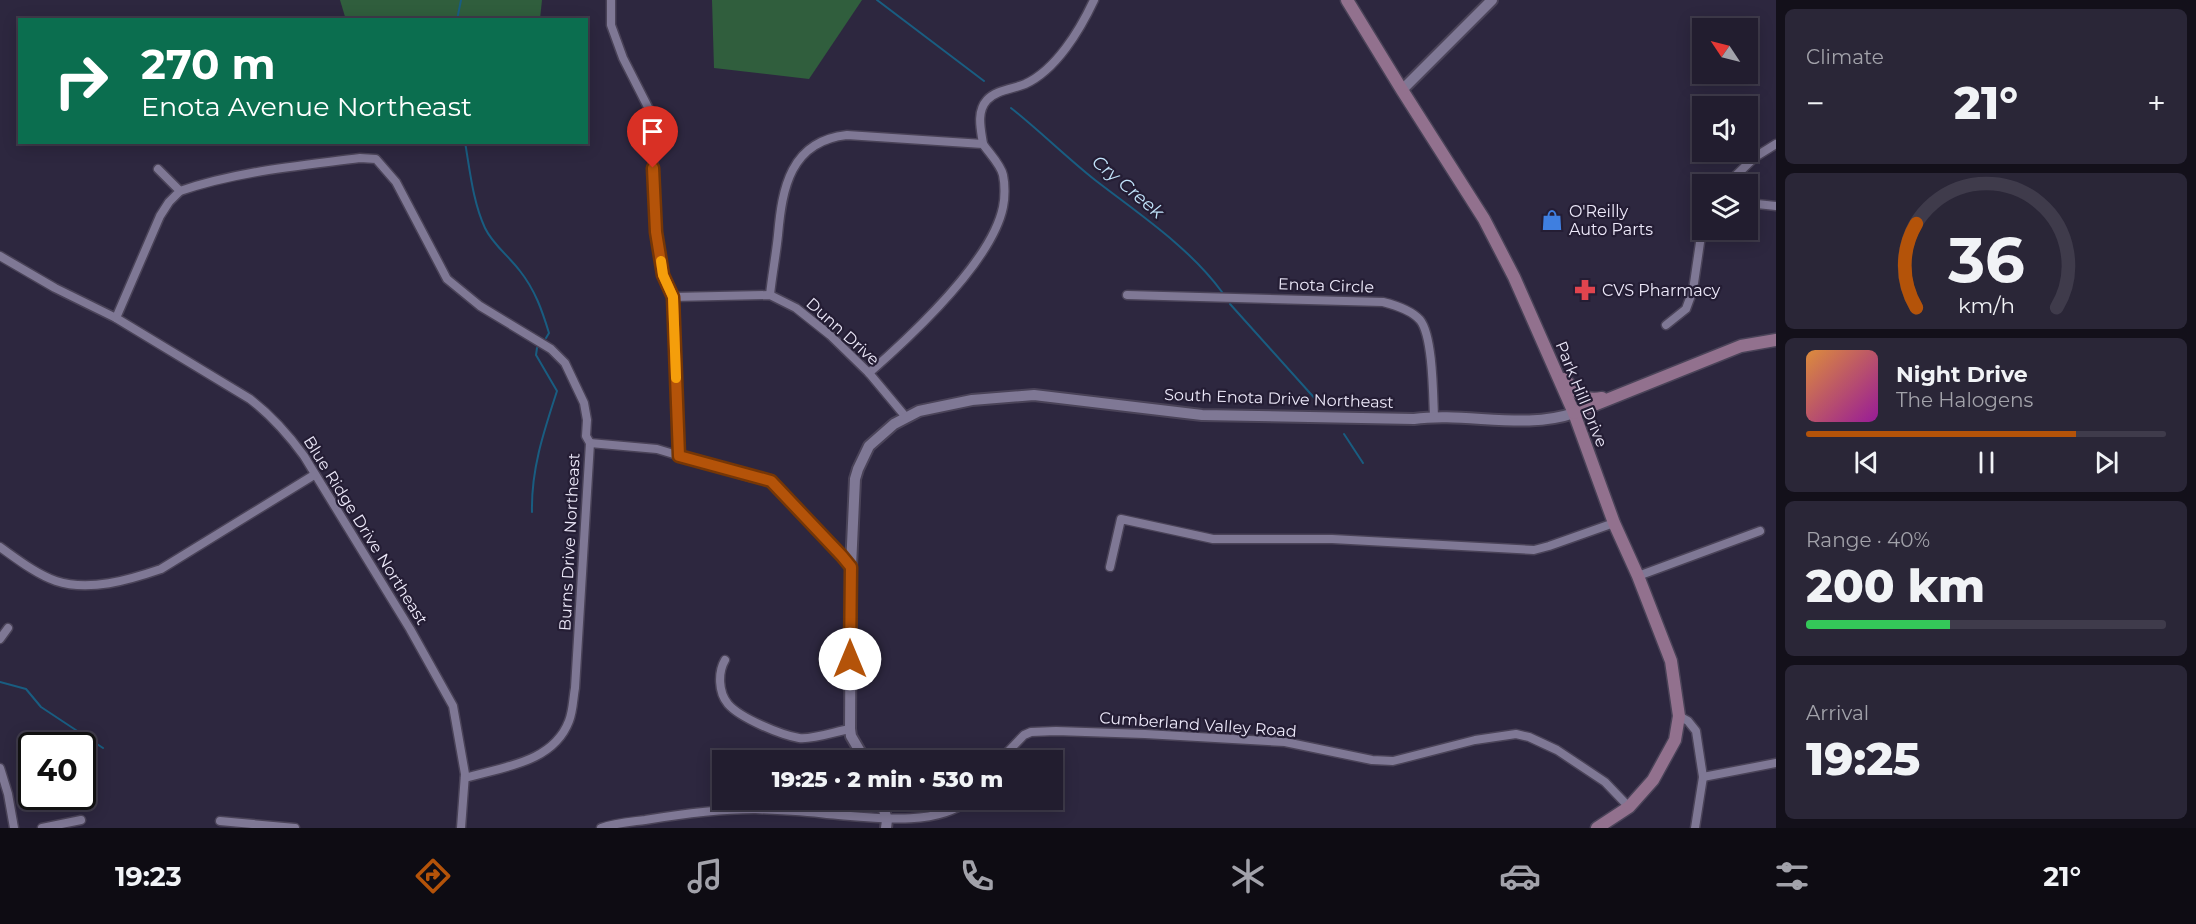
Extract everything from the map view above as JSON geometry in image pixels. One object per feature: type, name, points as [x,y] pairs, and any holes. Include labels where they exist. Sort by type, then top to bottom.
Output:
[{"type":"main road","name":"Park Hill Drive","points":[[1347,0],[1484,219],[1514,277],[1574,413],[1614,523],[1638,576],[1671,661],[1679,716]]},
{"type":"main road","name":"South Enota Drive Northeast","points":[[1574,413],[1741,346],[1776,340]]},
{"type":"main road","points":[[1556,372],[1580,395],[1596,399],[1615,395]]},
{"type":"main road","points":[[1597,828],[1629,807],[1653,780],[1675,740],[1679,716]]},
{"type":"street","points":[[611,0],[610,25],[623,58],[651,112],[653,125],[653,190],[656,232],[663,275],[673,297],[679,456]]},
{"type":"street","points":[[869,373],[920,327],[970,268],[988,241],[1004,205],[1003,173],[983,144],[980,117],[986,101],[995,94],[1027,83],[1054,63],[1062,55],[1094,0]]},
{"type":"street","points":[[1402,90],[1492,0]]},
{"type":"street","points":[[770,295],[779,212],[785,183],[799,160],[811,149],[830,138],[847,135],[983,144]]},
{"type":"street","points":[[1737,174],[1755,157],[1776,144]]},
{"type":"street","name":"Burns Drive Northeast","points":[[180,191],[249,173],[360,158],[376,159],[396,182],[447,279],[480,306],[551,349],[566,363],[584,403],[587,420],[586,436],[590,443],[575,688],[570,721],[562,734],[533,758],[518,765],[465,778]]},
{"type":"street","points":[[116,318],[160,216],[180,191],[158,169]]},
{"type":"street","points":[[1758,204],[1776,206]]},
{"type":"street","points":[[1666,325],[1686,309],[1693,290],[1700,240]]},
{"type":"street","name":"Blue Ridge Drive Northeast","points":[[0,256],[55,288],[116,318],[250,399],[286,431],[304,456],[410,629],[453,706],[465,778],[461,828]]},
{"type":"street","name":"Dunn Drive","points":[[673,297],[770,295],[796,308],[830,335],[869,373],[905,417]]},
{"type":"street","name":"Enota Circle","points":[[1127,295],[1383,302],[1396,306],[1419,318],[1424,326],[1431,366],[1434,417]]},
{"type":"street","name":"South Enota Drive Northeast","points":[[850,729],[851,567],[858,468],[869,446],[905,417],[919,411],[972,399],[1034,395],[1202,415],[1549,420],[1574,413]]},
{"type":"street","points":[[590,443],[657,449],[771,481],[851,567]]},
{"type":"street","points":[[0,547],[37,572],[70,585],[86,586],[140,576],[161,568],[314,475]]},
{"type":"street","points":[[1110,567],[1121,519],[1213,539],[1332,538],[1534,550],[1614,523]]},
{"type":"street","points":[[1638,576],[1760,531]]},
{"type":"street","points":[[0,639],[8,628]]},
{"type":"street","points":[[725,660],[720,669],[723,696],[734,709],[763,726],[801,738],[850,729],[851,736],[859,750]]},
{"type":"street","points":[[1679,716],[1688,721],[1696,731],[1703,777],[1695,828]]},
{"type":"street","name":"Cumberland Valley Road","points":[[1010,750],[1024,735],[1031,732],[1056,731],[1285,742],[1372,760],[1393,761],[1475,740],[1516,734],[1529,737],[1557,750],[1605,782],[1629,807]]},
{"type":"street","points":[[1703,777],[1776,763]]},
{"type":"street","points":[[0,768],[8,794],[14,828]]},
{"type":"street","points":[[601,828],[662,817],[754,809],[886,824],[952,810]]},
{"type":"street","points":[[661,828],[662,817]]},
{"type":"street","points":[[42,828],[81,820]]},
{"type":"street","points":[[220,821],[295,828]]},
{"type":"green space","points":[[340,0],[542,0],[540,18],[345,18]]},
{"type":"green space","points":[[712,0],[862,0],[809,79],[714,68]]},
{"type":"waterway","points":[[457,18],[461,0]]},
{"type":"waterway","name":"Cry Creek","points":[[877,0],[984,81]]},
{"type":"waterway","name":"Cry Creek","points":[[1011,108],[1084,171],[1179,246],[1222,292]]},
{"type":"waterway","points":[[465,144],[475,197],[485,228],[492,240],[530,285],[549,333],[546,338]]},
{"type":"waterway","name":"Cry Creek","points":[[1230,304],[1318,402]]},
{"type":"waterway","points":[[532,512],[536,465],[557,391],[536,355],[537,348]]},
{"type":"waterway","name":"Cry Creek","points":[[1344,434],[1363,463]]},
{"type":"waterway","points":[[0,682],[26,689],[41,707],[103,748]]},
{"type":"slow traffic","points":[[661,261],[663,275],[673,297],[676,378]]},
{"type":"place","name":"O'Reilly Auto Parts","points":[[1552,220]]},
{"type":"place","name":"CVS Pharmacy","points":[[1585,290]]},
{"type":"route","points":[[653,168],[656,232],[663,275],[673,297],[679,456],[771,481],[842,556],[851,567],[850,659]]}]
